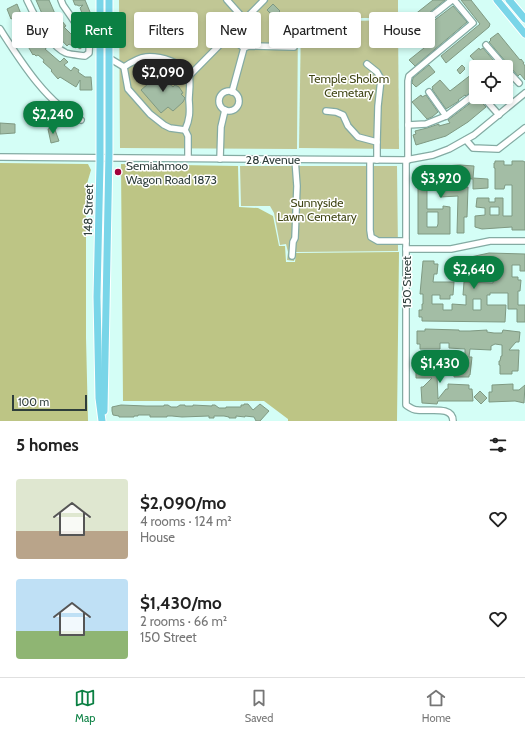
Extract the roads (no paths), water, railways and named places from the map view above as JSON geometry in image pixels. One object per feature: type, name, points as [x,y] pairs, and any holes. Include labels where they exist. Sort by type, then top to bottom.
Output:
[{"type":"main road","name":"148 Street","points":[[100,0],[100,157],[97,296],[98,398],[103,421]]},
{"type":"main road","name":"148 Street","points":[[103,421],[109,157],[109,0]]},
{"type":"main road","points":[[497,0],[525,34]]},
{"type":"main road","points":[[509,0],[525,20]]},
{"type":"street","points":[[27,0],[40,26],[52,41],[65,52],[85,56],[90,53],[90,29],[87,26],[76,24],[61,0]]},
{"type":"street","points":[[227,0],[238,12]]},
{"type":"street","points":[[251,12],[264,0]]},
{"type":"street","points":[[435,14],[453,0]]},
{"type":"street","name":"150 Street","points":[[453,0],[473,23],[409,76],[408,81],[406,241],[406,404],[416,410],[446,411],[451,413],[453,421]]},
{"type":"street","points":[[0,29],[21,61],[50,95],[71,115],[82,120]]},
{"type":"street","points":[[486,45],[498,60]]},
{"type":"street","points":[[189,76],[216,48]]},
{"type":"street","points":[[232,92],[244,48]]},
{"type":"street","points":[[124,67],[145,57],[170,61],[184,68],[197,67]]},
{"type":"street","points":[[108,58],[124,67]]},
{"type":"street","points":[[367,64],[377,72],[381,79],[378,106],[377,160]]},
{"type":"street","points":[[124,67],[128,89],[150,114],[164,126],[185,130]]},
{"type":"street","points":[[184,68],[189,76],[190,120],[185,130]]},
{"type":"street","points":[[513,77],[519,83]]},
{"type":"street","points":[[224,92],[232,92],[237,97],[238,103],[234,109],[225,110],[219,103],[220,97],[224,92]]},
{"type":"street","points":[[429,92],[446,116]]},
{"type":"street","name":"28 Avenue","points":[[0,157],[407,160],[433,155],[466,140],[525,93]]},
{"type":"street","points":[[408,125],[426,124],[446,116],[469,98]]},
{"type":"street","points":[[489,104],[499,115]]},
{"type":"street","points":[[220,159],[220,127],[225,110]]},
{"type":"street","points":[[326,112],[336,112],[343,115],[348,126],[358,137],[377,142]]},
{"type":"street","points":[[466,140],[473,148],[498,149],[525,128]]},
{"type":"street","points":[[185,130],[188,136],[188,158]]},
{"type":"street","points":[[292,256],[293,242],[295,238],[297,204],[295,159]]},
{"type":"street","points":[[370,160],[371,238],[378,241],[406,241]]},
{"type":"street","points":[[406,249],[451,249],[490,241],[525,242]]},
{"type":"place","name":"Semiahmoo Wagon Road 1873","points":[[118,172]]},
{"type":"park label","name":"Temple Sholom Cemetary","points":[[349,85]]},
{"type":"park label","name":"Sunnyside Lawn Cemetary","points":[[317,209]]}]
